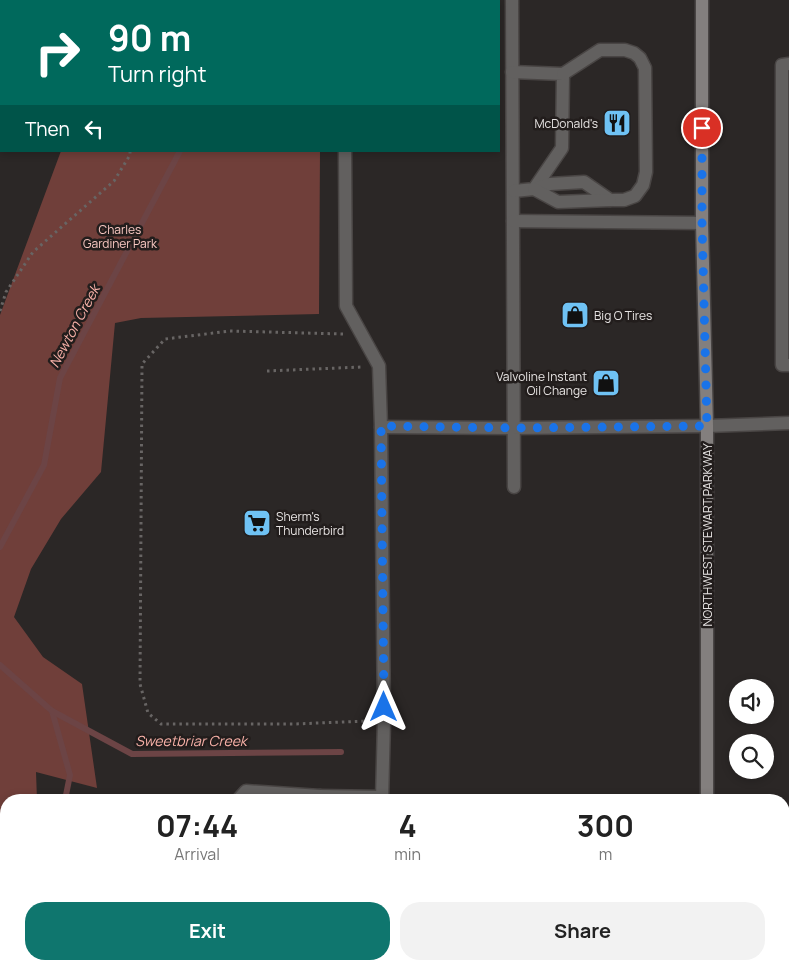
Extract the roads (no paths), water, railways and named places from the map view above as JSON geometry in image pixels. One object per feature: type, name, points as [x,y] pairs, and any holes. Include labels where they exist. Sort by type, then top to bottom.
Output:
[{"type":"main road","name":"NORTHWEST STEWART PARKWAY","points":[[702,0],[702,222],[707,426],[707,794]]},
{"type":"street","points":[[512,0],[514,487]]},
{"type":"street","points":[[512,72],[563,74],[600,50],[626,50],[634,53],[640,58],[645,68],[646,172],[643,185],[635,196],[624,200],[558,202],[534,189]]},
{"type":"street","points":[[789,64],[782,65],[782,365],[789,365]]},
{"type":"street","points":[[534,189],[562,148],[563,74]]},
{"type":"street","points":[[345,152],[346,306],[379,366],[384,721],[382,794]]},
{"type":"street","points":[[514,191],[534,189],[550,184],[584,182],[610,200]]},
{"type":"street","points":[[514,221],[702,222]]},
{"type":"street","points":[[381,426],[514,428],[707,426],[789,423]]},
{"type":"street","points":[[244,794],[246,792],[270,794]]},
{"type":"waterway","name":"Newton Creek","points":[[0,547],[44,465],[60,378],[179,152]]},
{"type":"waterway","name":"Newton Creek","points":[[0,665],[52,711],[70,775],[66,794]]},
{"type":"waterway","name":"Sweetbriar Creek","points":[[52,711],[132,754],[341,752]]},
{"type":"place","name":"McDonald's","points":[[617,123]]},
{"type":"place","name":"Big O Tires","points":[[575,315]]},
{"type":"place","name":"Valvoline Instant Oil Change","points":[[606,383]]},
{"type":"place","name":"Sherm's Thunderbird","points":[[257,523]]},
{"type":"park label","name":"Charles Gardiner Park","points":[[120,236]]}]
